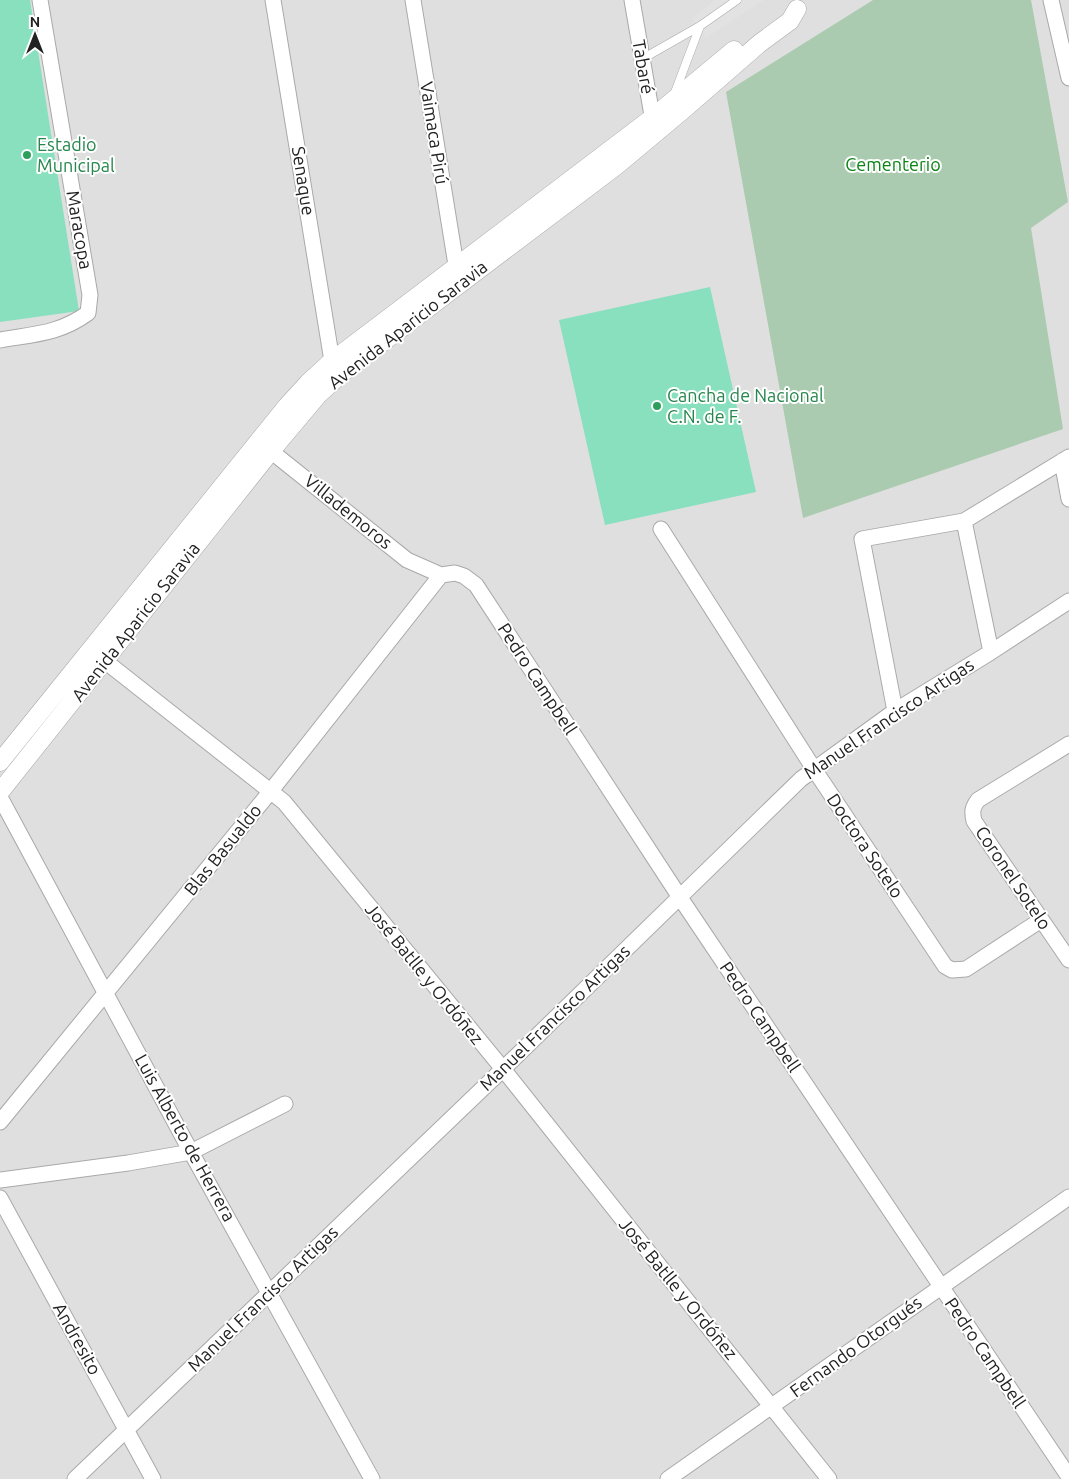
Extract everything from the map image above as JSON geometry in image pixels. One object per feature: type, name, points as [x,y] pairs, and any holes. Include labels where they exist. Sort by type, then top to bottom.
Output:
[{"type":"street","name":"Maracopa","points":[[0,340],[58,330],[88,313],[90,295],[40,0]]},
{"type":"street","name":"Senaque","points":[[274,0],[332,361]]},
{"type":"street","name":"Vaimaca Pirú","points":[[413,0],[456,265]]},
{"type":"street","name":"Tabaré","points":[[632,0],[654,126]]},
{"type":"street","points":[[1051,0],[1069,78]]},
{"type":"street","name":"Avenida Aparicio Saravia","points":[[314,389],[342,373],[616,166],[654,126],[671,103],[781,13],[804,5]]},
{"type":"street","name":"Avenida Aparicio Saravia","points":[[0,762],[90,650],[314,389],[332,361],[456,265],[654,126],[790,21],[804,5]]},
{"type":"street","name":"Avenida Aparicio Saravia","points":[[0,792],[106,661],[265,446]]},
{"type":"street","name":"Villademoros","points":[[265,446],[407,560],[441,575]]},
{"type":"street","points":[[895,711],[862,539],[964,521],[1065,459],[1069,499]]},
{"type":"street","points":[[964,521],[991,652]]},
{"type":"street","name":"Doctora Sotelo","points":[[661,529],[814,769],[945,966],[952,970],[966,969],[1041,920]]},
{"type":"street","name":"Pedro Campbell","points":[[441,575],[455,573],[464,576],[476,585],[679,896],[1069,1477]]},
{"type":"street","name":"Blas Basualdo","points":[[0,1122],[270,792],[441,575]]},
{"type":"street","name":"Manuel Francisco Artigas","points":[[75,1479],[503,1069],[800,778],[895,711],[1069,601]]},
{"type":"street","name":"José Batlle y Ordóñez","points":[[90,650],[284,802],[503,1069],[830,1479]]},
{"type":"street","name":"Coronel Sotelo","points":[[1069,744],[978,800],[972,807],[974,821],[1069,960]]},
{"type":"street","name":"Luis Alberto de Herrera","points":[[0,797],[372,1479]]},
{"type":"street","points":[[0,1180],[128,1163],[192,1152],[285,1104]]},
{"type":"street","name":"Fernando Otorgués","points":[[668,1479],[1069,1197]]},
{"type":"street","name":"Andresito","points":[[0,1198],[153,1479]]},
{"type":"lane","points":[[642,59],[700,26],[737,0]]},
{"type":"lane","points":[[671,103],[700,26]]},
{"type":"shaded area","points":[[0,0],[1069,0],[1069,1479],[0,1479]]},
{"type":"shaded area","points":[[715,0],[764,0],[706,38],[692,18]]},
{"type":"green space","name":"Estadio Municipal","points":[[0,0],[30,0],[79,311],[0,322]]},
{"type":"green space","name":"Cementerio","points":[[873,0],[1031,0],[1068,202],[1031,228],[1063,429],[803,518],[726,92]]},
{"type":"green space","name":"Cancha de Nacional C.N. de F.","points":[[710,287],[756,492],[605,525],[559,320]]},
{"type":"place","name":"Estadio Municipal","points":[[27,155]]},
{"type":"place","name":"Cancha de Nacional C.N. de F.","points":[[657,406]]}]
